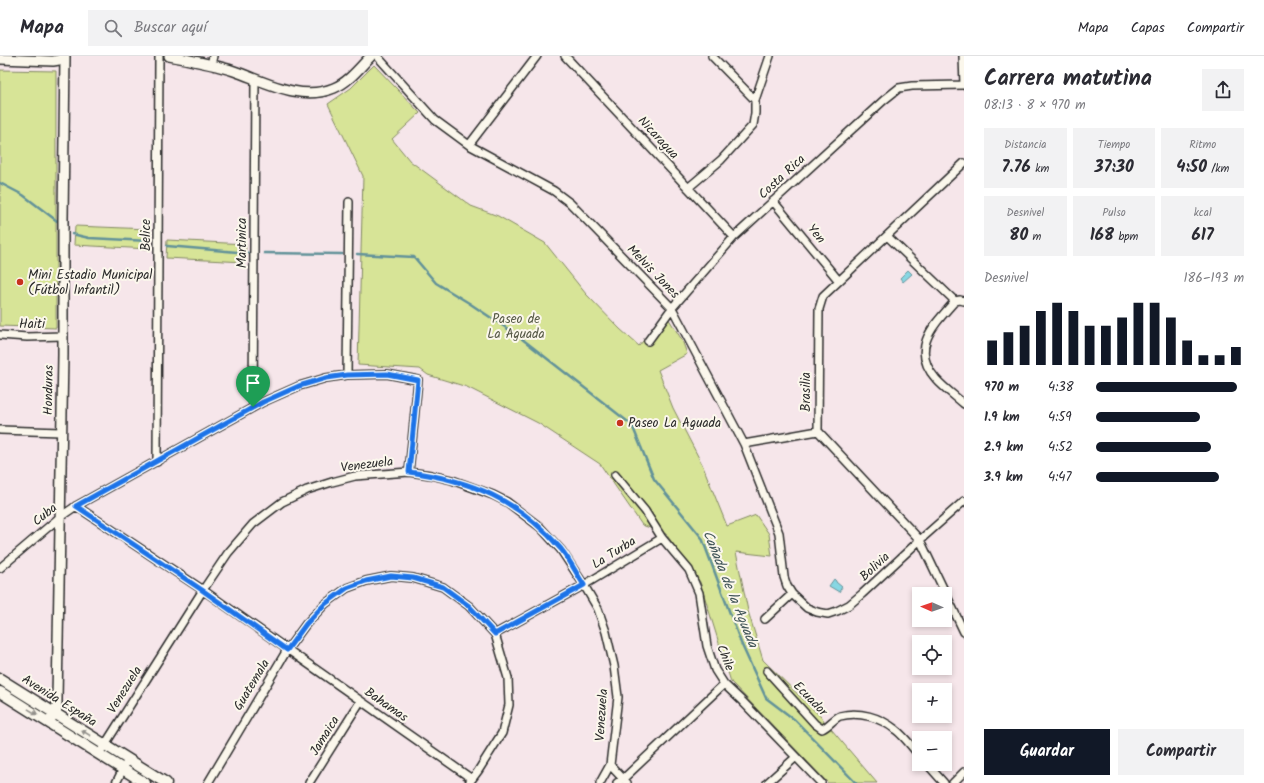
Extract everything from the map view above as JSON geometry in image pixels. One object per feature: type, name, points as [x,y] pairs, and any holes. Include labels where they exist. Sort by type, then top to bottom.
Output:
[{"type":"main road","name":"Avenida España","points":[[0,679],[99,754],[146,783]]},
{"type":"main road","name":"Avenida España","points":[[0,692],[105,745],[166,783]]},
{"type":"street","points":[[0,59],[53,62],[65,56]]},
{"type":"street","name":"Honduras","points":[[52,718],[57,709],[63,336],[65,56]]},
{"type":"street","name":"Belice","points":[[157,462],[159,56]]},
{"type":"street","points":[[168,56],[233,71],[304,94],[319,93],[335,88],[346,81],[371,56]]},
{"type":"street","points":[[211,65],[213,56]]},
{"type":"street","name":"Melvis Jones","points":[[377,56],[435,120],[469,145],[554,191],[570,202],[672,308],[744,444],[779,533],[784,577],[792,594]]},
{"type":"street","points":[[469,145],[537,56]]},
{"type":"street","name":"Nicaragua","points":[[565,56],[734,237]]},
{"type":"street","points":[[712,56],[755,100]]},
{"type":"street","points":[[688,188],[722,160],[752,124],[756,113],[755,100],[770,56]]},
{"type":"street","points":[[963,56],[964,85]]},
{"type":"street","name":"Martinica","points":[[253,407],[255,79]]},
{"type":"street","name":"Costa Rica","points":[[648,341],[672,308],[734,237],[884,100],[899,88],[912,86],[964,85]]},
{"type":"street","name":"Brasilia","points":[[818,431],[819,309],[823,296],[964,163]]},
{"type":"street","name":"Yen","points":[[773,201],[839,281]]},
{"type":"street","points":[[347,375],[349,202]]},
{"type":"street","points":[[887,236],[955,301]]},
{"type":"street","points":[[964,301],[955,301],[936,322],[925,341],[924,352],[926,363],[930,372],[964,404]]},
{"type":"street","name":"Haiti","points":[[0,335],[27,337],[63,336]]},
{"type":"street","name":"Cuba","points":[[0,568],[60,517],[76,506],[253,407],[299,386],[326,378],[347,375],[387,374],[418,380],[409,472]]},
{"type":"street","points":[[0,430],[61,432]]},
{"type":"street","points":[[744,444],[818,431],[920,540],[964,632]]},
{"type":"street","name":"Venezuela","points":[[105,745],[202,590],[228,553],[253,524],[282,502],[307,490],[355,476],[409,472],[452,480],[494,495],[507,502],[540,527],[561,550],[584,585],[598,609],[606,632],[614,666],[618,697],[610,765],[600,783]]},
{"type":"street","name":"Chile","points":[[615,475],[646,511],[662,538],[689,570],[699,593],[707,646],[715,670],[724,684],[822,783]]},
{"type":"street","name":"Bolivia","points":[[792,594],[806,608],[828,614],[850,605],[964,501]]},
{"type":"street","name":"Bahamas","points":[[76,506],[202,590],[471,781]]},
{"type":"street","name":"La Turba","points":[[495,634],[584,585],[662,538]]},
{"type":"street","name":"Guatemala","points":[[208,783],[287,650],[306,624],[325,604],[347,588],[366,581],[391,576],[413,578],[443,587],[469,606],[495,634],[508,678],[509,706],[502,733],[471,781]]},
{"type":"street","points":[[765,619],[792,594]]},
{"type":"street","name":"Ecuador","points":[[766,671],[815,724],[822,728],[826,727],[837,717],[859,714],[868,715],[897,730],[912,747]]},
{"type":"street","points":[[610,765],[622,782],[724,684]]},
{"type":"street","name":"Jamaica","points":[[309,783],[360,702]]},
{"type":"street","points":[[99,754],[105,745]]},
{"type":"street","points":[[767,783],[796,757]]},
{"type":"street","points":[[116,783],[128,759]]},
{"type":"street","points":[[933,771],[944,783]]},
{"type":"street","points":[[953,783],[964,772]]},
{"type":"green space","name":"Paseo de La Aguada","points":[[374,65],[420,113],[392,139],[410,161],[471,206],[498,216],[545,243],[586,294],[639,346],[665,313],[682,340],[687,354],[658,370],[673,408],[702,464],[727,526],[756,515],[769,534],[772,556],[736,552],[748,611],[763,660],[820,716],[877,783],[828,783],[731,682],[700,582],[666,534],[642,525],[600,464],[538,423],[467,387],[428,375],[420,369],[358,365],[363,176],[328,104],[351,88]]},
{"type":"green space","points":[[0,70],[56,71],[56,328],[0,326]]},
{"type":"green space","points":[[75,226],[149,229],[149,249],[74,245]]},
{"type":"green space","points":[[167,240],[246,244],[245,262],[166,258]]},
{"type":"water","points":[[908,270],[912,274],[903,282],[900,278]]},
{"type":"water","points":[[834,579],[842,587],[839,592],[829,586]]},
{"type":"waterway","name":"Cañada de la Aguada","points":[[0,183],[23,195],[57,221]]},
{"type":"waterway","name":"Cañada de la Aguada","points":[[72,234],[89,238],[149,241]]},
{"type":"waterway","name":"Cañada de la Aguada","points":[[167,246],[249,253]]},
{"type":"waterway","name":"Cañada de la Aguada","points":[[264,253],[342,254]]},
{"type":"waterway","name":"Cañada de la Aguada","points":[[357,254],[414,257],[436,283],[517,335],[632,425],[654,479],[702,538],[741,643],[766,698],[795,720],[856,783]]},
{"type":"place","name":"Mini Estadio Municipal (Fútbol Infantil)","points":[[20,282]]},
{"type":"place","name":"Paseo La Aguada","points":[[620,423]]},
{"type":"route","points":[[387,374],[418,380],[409,472],[452,480],[494,495],[507,502],[540,527],[561,550],[584,585],[495,634],[469,606],[443,587],[413,578],[391,576],[366,581],[347,588],[325,604],[306,624],[287,650],[202,590],[76,506],[253,407],[299,386],[326,378],[347,375],[387,374]]}]
